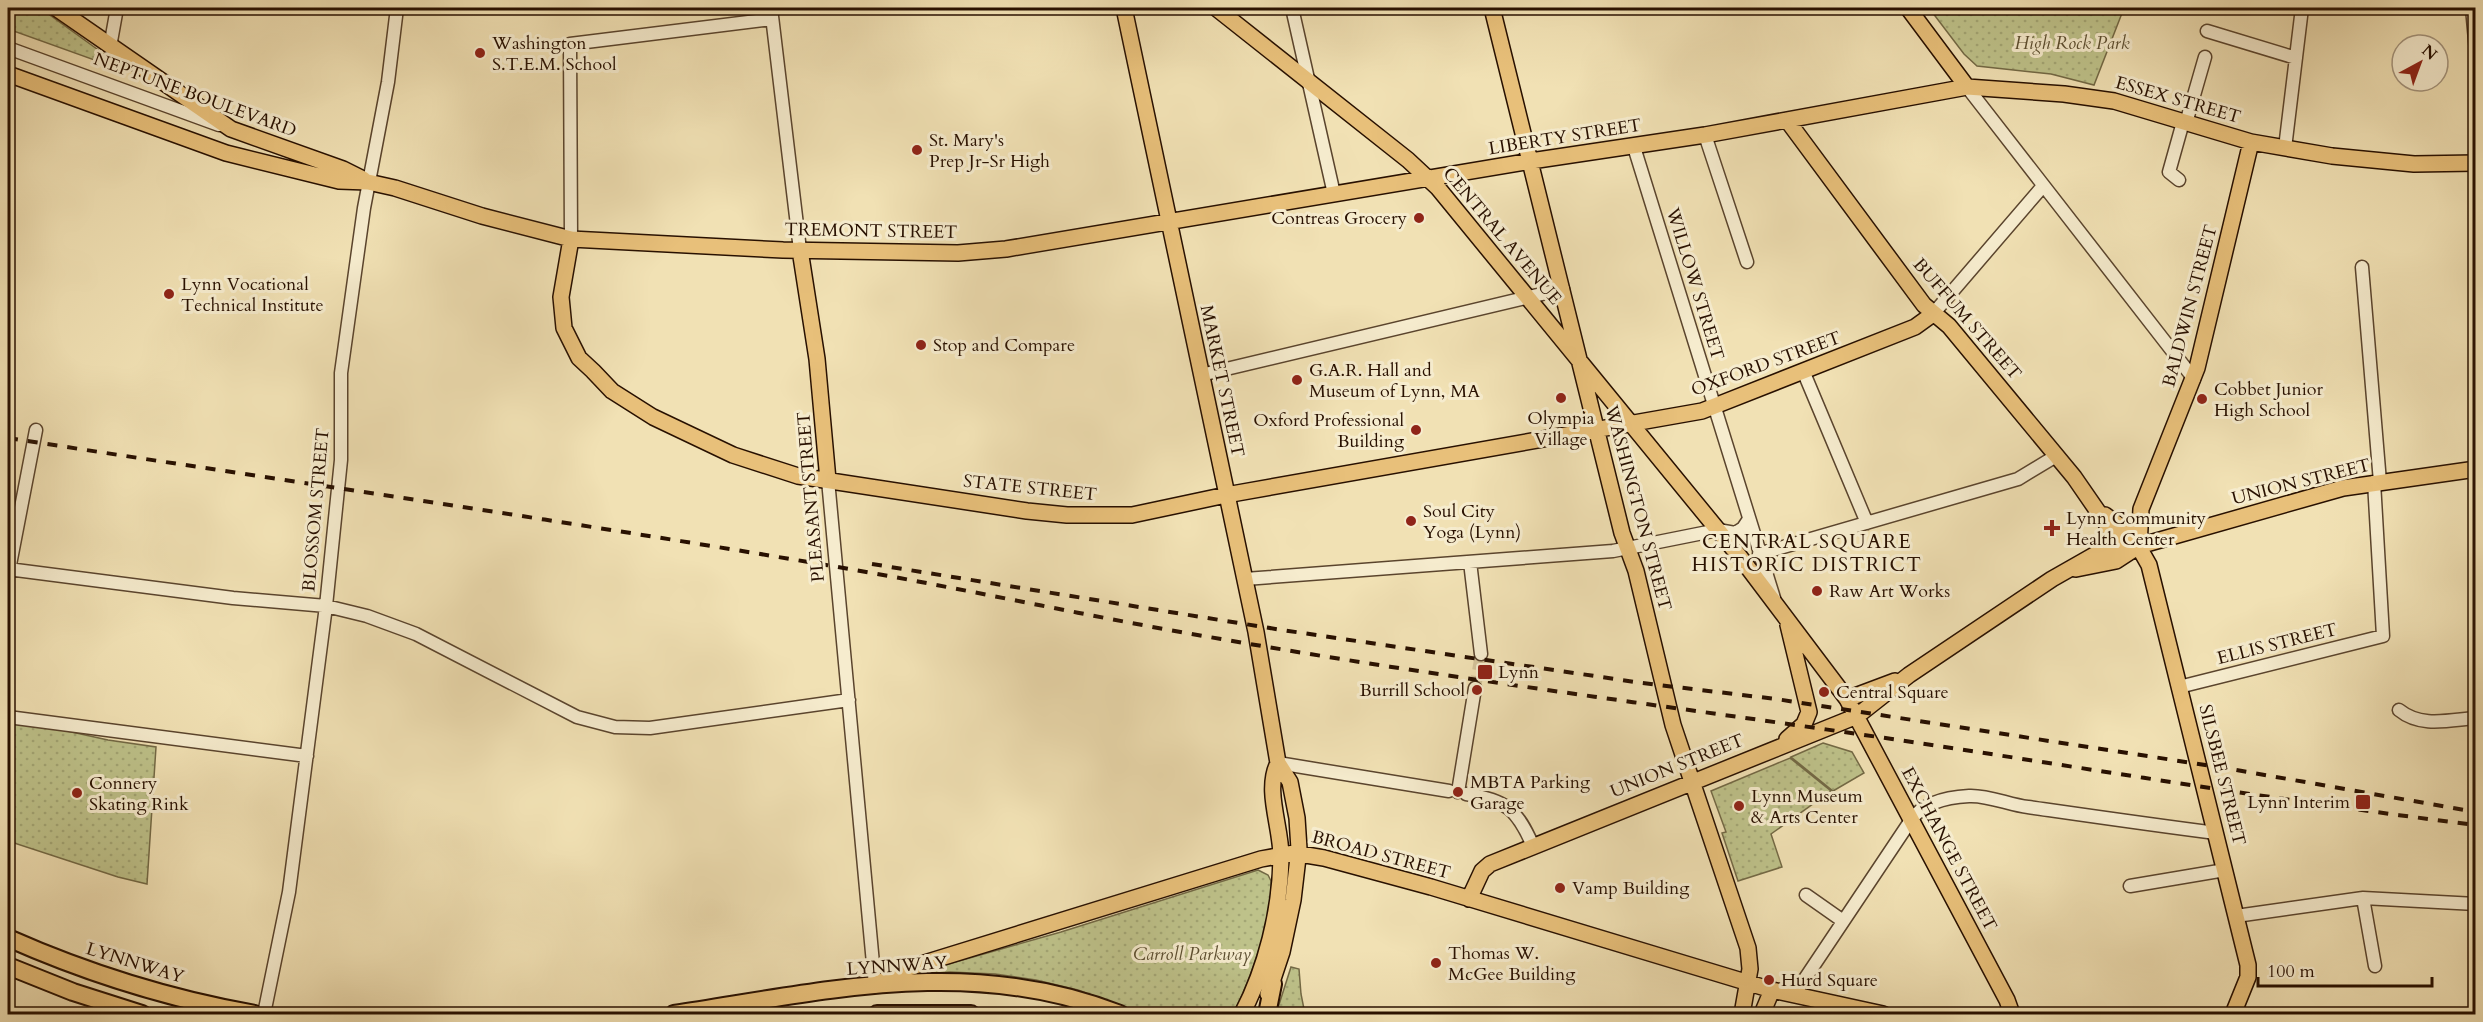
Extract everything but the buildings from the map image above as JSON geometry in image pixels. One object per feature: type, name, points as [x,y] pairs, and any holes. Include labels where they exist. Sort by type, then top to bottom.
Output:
[{"type":"highway","name":"LYNNWAY","points":[[8,938],[131,984],[213,1006],[255,1014]]},
{"type":"highway","points":[[8,966],[73,992],[142,1014]]},
{"type":"highway","name":"LYNNWAY","points":[[674,1014],[874,986],[949,981],[991,983],[1054,994],[1120,1014]]},
{"type":"highway","points":[[1267,1014],[1273,984]]},
{"type":"highway","points":[[877,1014],[971,1014]]},
{"type":"main road","points":[[56,8],[231,129]]},
{"type":"main road","name":"MARKET STREET","points":[[1124,8],[1259,642],[1278,763],[1292,788],[1298,824],[1299,854],[1284,943],[1273,984]]},
{"type":"main road","name":"CENTRAL AVENUE","points":[[1216,8],[1429,178],[1718,530]]},
{"type":"main road","name":"WASHINGTON STREET","points":[[1492,8],[1622,533],[1636,571],[1669,713],[1748,948],[1750,963],[1742,1014]]},
{"type":"main road","points":[[1908,8],[1967,87]]},
{"type":"main road","name":"NEPTUNE BOULEVARD","points":[[8,74],[226,153],[339,181],[368,182],[395,188],[482,216],[571,238]]},
{"type":"main road","name":"LIBERTY STREET","points":[[1168,221],[1531,161],[1634,147],[1967,87]]},
{"type":"main road","name":"ESSEX STREET","points":[[1967,87],[2052,93],[2114,101],[2251,141],[2285,148],[2389,163],[2475,163]]},
{"type":"main road","name":"BUFFUM STREET","points":[[1787,120],[1933,314],[1949,326],[2056,456],[2115,535],[2139,546]]},
{"type":"main road","name":"NEPTUNE BOULEVARD","points":[[231,129],[343,169],[368,182]]},
{"type":"main road","name":"BALDWIN STREET","points":[[2139,546],[2142,505],[2194,379],[2251,141]]},
{"type":"main road","name":"TREMONT STREET","points":[[571,238],[800,250],[958,253],[987,251],[1168,221]]},
{"type":"main road","name":"STATE STREET","points":[[571,238],[561,297],[564,328],[579,358],[612,391],[653,417],[733,455],[798,476],[1067,515],[1132,515],[1227,495]]},
{"type":"main road","name":"PLEASANT STREET","points":[[800,250],[817,359],[828,480]]},
{"type":"main road","name":"OXFORD STREET","points":[[1227,495],[1714,408],[1915,327],[1933,314]]},
{"type":"main road","name":"UNION STREET","points":[[1469,899],[1483,869],[1533,846],[1857,716],[1909,675],[2044,584],[2069,570],[2116,561],[2139,546],[2319,494],[2377,482],[2475,469]]},
{"type":"main road","points":[[1718,530],[1847,699],[1857,716]]},
{"type":"main road","name":"SILSBEE STREET","points":[[2139,546],[2149,565],[2249,969],[2233,1014]]},
{"type":"main road","points":[[1775,748],[1801,729],[1807,721],[1809,712],[1786,618]]},
{"type":"main road","name":"UNION STREET","points":[[1847,699],[1909,675]]},
{"type":"main road","name":"EXCHANGE STREET","points":[[1857,716],[2009,1007],[2024,1014]]},
{"type":"main road","name":"MARKET STREET","points":[[1242,1014],[1254,989],[1264,957],[1278,884],[1281,855],[1272,787],[1278,763]]},
{"type":"main road","name":"BROAD STREET","points":[[874,986],[905,969],[1261,858],[1299,854],[1324,858],[1469,899],[1772,990],[1883,1014]]},
{"type":"main road","points":[[1260,1014],[1273,984]]},
{"type":"main road","points":[[1762,1014],[1772,990]]},
{"type":"street","points":[[110,46],[117,8]]},
{"type":"street","name":"BLOSSOM STREET","points":[[264,1014],[288,897],[307,756],[326,606],[340,460],[341,373],[368,182],[388,82],[397,8]]},
{"type":"street","points":[[1292,8],[1334,194]]},
{"type":"street","points":[[2285,148],[2302,8]]},
{"type":"street","points":[[2472,8],[2475,51]]},
{"type":"street","points":[[571,238],[570,44],[772,13]]},
{"type":"street","name":"PLEASANT STREET","points":[[772,13],[800,250]]},
{"type":"street","points":[[2207,31],[2296,58]]},
{"type":"street","name":"NEPTUNE BOULEVARD","points":[[8,48],[231,129]]},
{"type":"street","points":[[2179,180],[2169,172],[2205,57]]},
{"type":"street","points":[[1967,87],[2194,379]]},
{"type":"street","points":[[1705,135],[1747,262]]},
{"type":"street","name":"WILLOW STREET","points":[[1634,147],[1775,603]]},
{"type":"street","name":"OXFORD STREET","points":[[1933,314],[2043,186]]},
{"type":"street","points":[[2362,267],[2377,482]]},
{"type":"street","points":[[1201,375],[1563,289]]},
{"type":"street","points":[[1804,373],[1867,523]]},
{"type":"street","points":[[36,430],[8,571],[233,598],[326,606],[367,616],[416,634],[577,717],[615,728],[650,728],[849,700]]},
{"type":"street","points":[[1759,554],[2018,479],[2056,456]]},
{"type":"street","name":"PLEASANT STREET","points":[[828,480],[874,986]]},
{"type":"street","name":"ELLIS STREET","points":[[2180,687],[2383,636],[2377,482]]},
{"type":"street","points":[[1245,579],[1628,549],[1718,530],[1735,533],[1743,528],[1749,519]]},
{"type":"street","points":[[1470,562],[1481,654]]},
{"type":"street","points":[[1458,792],[1475,688]]},
{"type":"street","points":[[2399,710],[2411,719],[2420,721],[2475,718]]},
{"type":"street","points":[[8,717],[307,756]]},
{"type":"street","points":[[1278,763],[1497,800],[1514,811],[1533,846]]},
{"type":"street","points":[[1794,995],[1911,819],[1922,808],[1934,803],[1975,796],[2017,806],[2216,833]]},
{"type":"street","points":[[2130,886],[2225,870]]},
{"type":"street","points":[[1806,895],[1843,921]]},
{"type":"street","points":[[2236,916],[2364,898],[2475,904]]},
{"type":"street","points":[[2364,898],[2375,966]]},
{"type":"green space","points":[[8,8],[40,8],[115,62],[111,66],[8,29]]},
{"type":"green space","name":"High Rock Park","points":[[1929,8],[2124,8],[2094,85],[2051,74],[1977,66],[1964,54]]},
{"type":"green space","points":[[8,718],[108,740],[156,747],[147,884],[118,877],[8,841]]},
{"type":"green space","points":[[1823,743],[1852,752],[1864,773],[1833,791],[1791,757]]},
{"type":"green space","points":[[1790,758],[1831,791],[1771,834],[1782,867],[1738,881],[1722,833],[1726,832],[1711,791]]},
{"type":"green space","name":"Carroll Parkway","points":[[1258,870],[1268,875],[1271,881],[1271,896],[1259,949],[1233,1014],[1144,1014],[1078,990],[1036,980],[995,974],[950,972],[910,975],[1061,932]]},
{"type":"green space","name":"Carroll Parkway","points":[[1291,967],[1299,969],[1305,1014],[1276,1014]]},
{"type":"tunnel","points":[[1475,688],[1481,654]]},
{"type":"railway","points":[[8,438],[724,548],[1305,653],[2256,795],[2476,825]]},
{"type":"railway","points":[[872,564],[1282,630],[1642,683],[1776,699],[2225,768],[2476,812]]},
{"type":"place","name":"Washington S.T.E.M. School","points":[[480,53]]},
{"type":"place","name":"St. Mary's Prep Jr-Sr High","points":[[917,150]]},
{"type":"place","name":"Contreas Grocery","points":[[1419,218]]},
{"type":"place","name":"Lynn Vocational Technical Institute","points":[[169,294]]},
{"type":"place","name":"Stop and Compare","points":[[921,345]]},
{"type":"place","name":"G.A.R. Hall and Museum of Lynn, MA","points":[[1297,380]]},
{"type":"place","name":"Olympia Village","points":[[1561,398]]},
{"type":"place","name":"Cobbet Junior High School","points":[[2202,399]]},
{"type":"place","name":"Oxford Professional Building","points":[[1416,430]]},
{"type":"place","name":"Soul City Yoga (Lynn)","points":[[1411,521]]},
{"type":"place","name":"Lynn Community Health Center","points":[[2052,528]]},
{"type":"place","name":"Raw Art Works","points":[[1817,591]]},
{"type":"place","name":"Lynn","points":[[1485,672]]},
{"type":"place","name":"Burrill School","points":[[1477,690]]},
{"type":"place","name":"Central Square","points":[[1824,692]]},
{"type":"place","name":"MBTA Parking Garage","points":[[1458,792]]},
{"type":"place","name":"Connery Skating Rink","points":[[77,793]]},
{"type":"place","name":"Lynn Interim","points":[[2363,802]]},
{"type":"place","name":"Lynn Museum & Arts Center","points":[[1739,806]]},
{"type":"place","name":"Vamp Building","points":[[1560,888]]},
{"type":"place","name":"Thomas W. McGee Building","points":[[1436,963]]},
{"type":"place","name":"Hurd Square","points":[[1769,980]]},
{"type":"district","name":"CENTRAL SQUARE HISTORIC DISTRICT","points":[[1807,552]]}]
